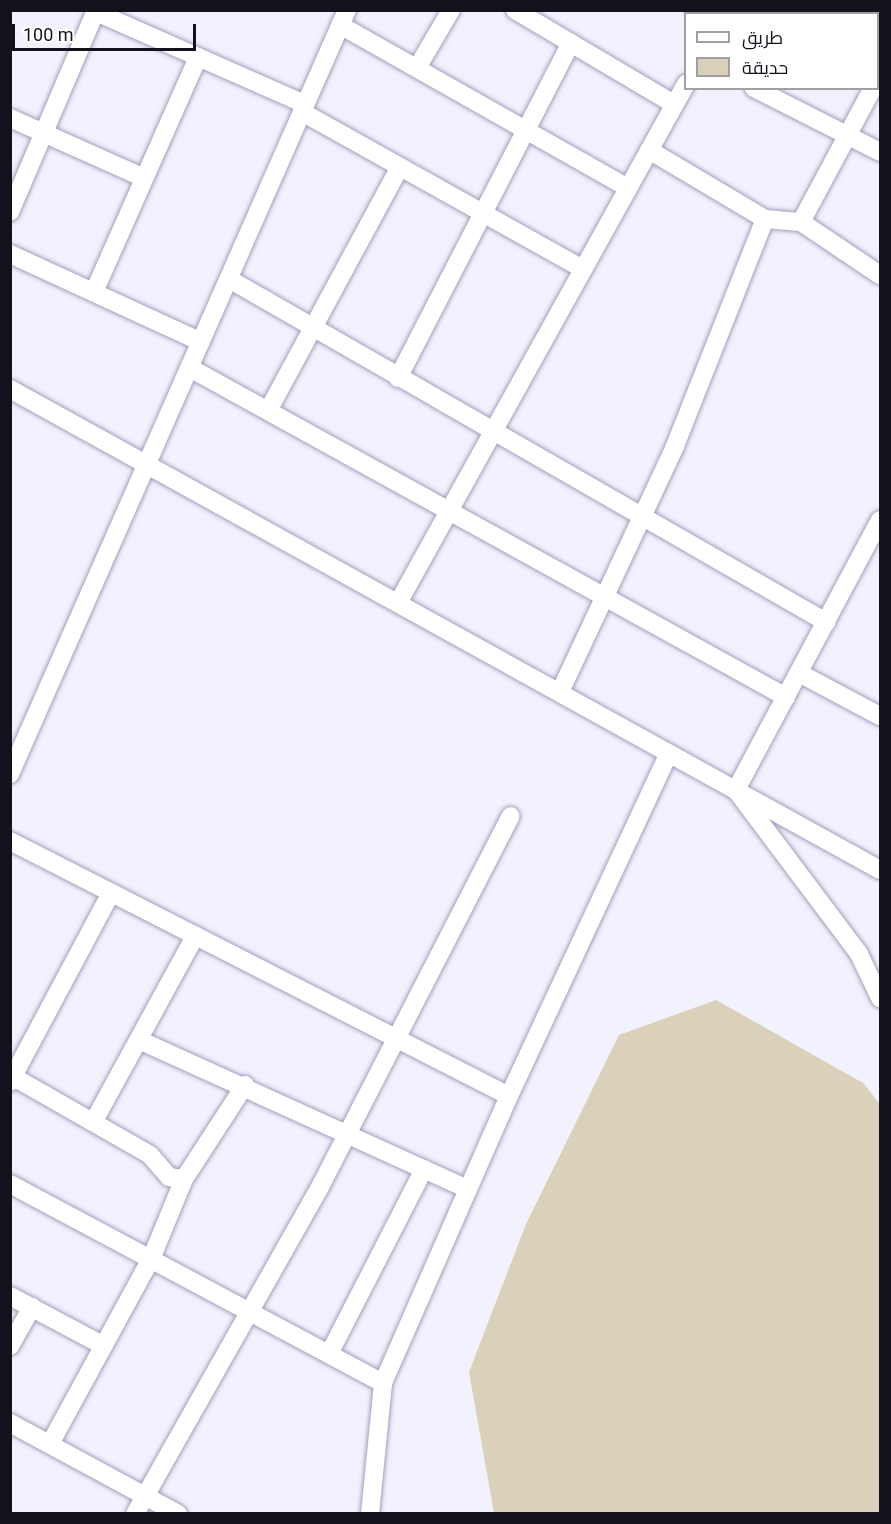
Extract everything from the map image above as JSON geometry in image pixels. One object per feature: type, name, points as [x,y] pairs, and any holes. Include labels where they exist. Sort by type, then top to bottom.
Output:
[{"type":"street","points":[[417,68],[451,10]]},
{"type":"street","points":[[515,10],[674,104]]},
{"type":"street","points":[[10,213],[96,11],[304,108],[400,167],[583,269]]},
{"type":"street","points":[[10,774],[145,463],[190,368],[304,108],[342,15],[417,68],[628,188]]},
{"type":"street","points":[[398,378],[571,43]]},
{"type":"street","points":[[94,292],[198,57]]},
{"type":"street","points":[[398,603],[684,87]]},
{"type":"street","points":[[758,90],[849,134],[880,152]]},
{"type":"street","points":[[801,222],[872,90]]},
{"type":"street","points":[[10,118],[144,178]]},
{"type":"street","points":[[649,150],[765,219],[801,222],[880,275]]},
{"type":"street","points":[[269,409],[400,167]]},
{"type":"street","points":[[560,692],[642,516],[765,219]]},
{"type":"street","points":[[10,254],[201,342]]},
{"type":"street","points":[[229,279],[826,622]]},
{"type":"street","points":[[190,368],[269,409],[786,697]]},
{"type":"street","points":[[10,389],[880,870]]},
{"type":"street","points":[[736,790],[880,520]]},
{"type":"street","points":[[799,673],[880,716]]},
{"type":"street","points":[[370,1514],[383,1383],[509,1096],[669,753]]},
{"type":"street","points":[[736,790],[859,954],[880,998]]},
{"type":"street","points":[[135,1514],[348,1132],[511,816]]},
{"type":"street","points":[[10,841],[509,1096]]},
{"type":"street","points":[[111,893],[12,1078],[95,1119],[150,1155],[169,1177],[184,1179]]},
{"type":"street","points":[[95,1119],[195,936]]},
{"type":"street","points":[[139,1040],[245,1085],[468,1189]]},
{"type":"street","points":[[50,1444],[151,1259],[184,1179],[245,1085]]},
{"type":"street","points":[[328,1354],[424,1168]]},
{"type":"street","points":[[10,1184],[383,1383]]},
{"type":"street","points":[[10,1296],[104,1346]]},
{"type":"street","points":[[10,1347],[32,1307]]},
{"type":"street","points":[[10,1423],[146,1494],[178,1514]]},
{"type":"green space","points":[[716,1000],[863,1083],[880,1104],[880,1513],[494,1513],[469,1372],[526,1224],[619,1035]]}]
